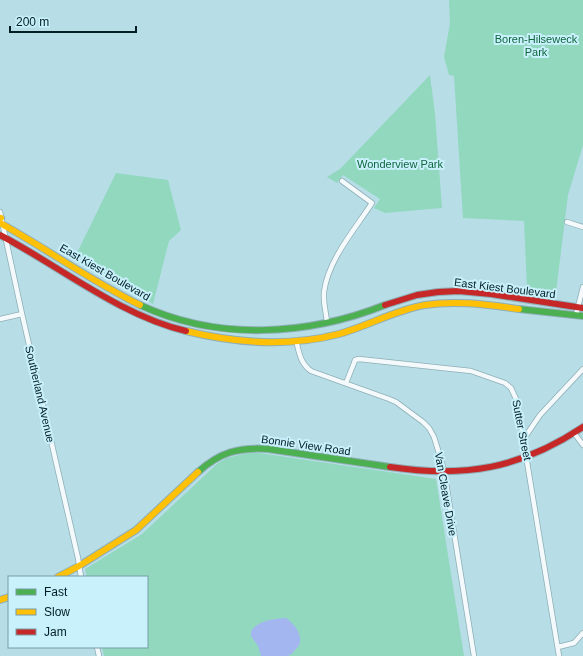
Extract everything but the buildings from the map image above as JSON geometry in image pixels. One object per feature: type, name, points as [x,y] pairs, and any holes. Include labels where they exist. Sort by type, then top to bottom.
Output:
[{"type":"main road","name":"East Kiest Boulevard","points":[[1,219],[42,248],[135,303],[163,315],[205,326],[251,331],[300,327],[350,318],[402,299],[439,291],[485,293],[580,307]]},
{"type":"main road","name":"East Kiest Boulevard","points":[[6,238],[136,313],[160,323],[192,333],[232,341],[258,342],[330,336],[362,327],[426,305],[459,303],[475,304],[583,316]]},
{"type":"main road","points":[[8,248],[6,238],[16,238],[32,246],[42,248]]},
{"type":"main road","points":[[160,323],[163,315]]},
{"type":"main road","name":"Bonnie View Road","points":[[60,576],[79,566],[136,530],[206,465],[219,456],[233,451],[251,447],[410,470],[444,472],[482,469],[527,458],[560,442],[583,427]]},
{"type":"street","points":[[327,322],[324,292],[332,266],[372,203],[342,181]]},
{"type":"street","points":[[1,219],[6,238]]},
{"type":"street","points":[[567,222],[583,227]]},
{"type":"street","name":"Southerland Avenue","points":[[8,248],[81,576]]},
{"type":"street","points":[[576,315],[580,307],[583,287]]},
{"type":"street","points":[[0,319],[22,314]]},
{"type":"street","name":"Van Cleave Drive","points":[[296,340],[300,356],[306,367],[311,371],[396,402],[429,428],[434,436],[444,472],[474,656]]},
{"type":"street","name":"Sutter Street","points":[[346,383],[355,360],[359,359],[465,370],[505,382],[511,388],[517,401],[559,656]]},
{"type":"street","points":[[523,440],[540,415],[583,369]]},
{"type":"street","points":[[574,433],[583,445]]},
{"type":"street","points":[[558,647],[574,643],[583,634]]},
{"type":"green space","name":"Boren-Hilseweck Park","points":[[449,0],[583,0],[583,145],[568,195],[556,292],[527,288],[524,221],[463,218],[454,76],[449,75],[444,57],[450,23]]},
{"type":"green space","name":"Wonderview Park","points":[[430,75],[435,114],[442,208],[385,213],[374,208],[380,199],[343,175],[337,183],[327,177],[340,169]]},
{"type":"green space","points":[[116,173],[168,180],[181,230],[169,241],[153,304],[76,255]]},
{"type":"green space","points":[[252,452],[436,479],[464,656],[104,656],[102,648],[148,648],[148,576],[87,576],[85,569],[142,534],[218,463],[227,458]]},
{"type":"water","points":[[286,618],[299,633],[300,642],[298,646],[293,653],[288,656],[261,656],[258,646],[251,636],[251,631],[262,622]]},
{"type":"traffic: fast","points":[[140,305],[169,317],[200,325],[231,329],[262,330],[294,328],[325,323],[385,305]]},
{"type":"traffic: fast","points":[[519,309],[583,316]]},
{"type":"traffic: fast","points":[[198,472],[222,455],[248,449],[268,449],[390,467]]},
{"type":"traffic: slow","points":[[0,223],[104,286],[140,305]]},
{"type":"traffic: slow","points":[[186,331],[243,341],[301,341],[339,334],[392,314],[425,305],[461,303],[519,309]]},
{"type":"traffic: slow","points":[[60,576],[79,566],[136,530],[198,472]]},
{"type":"traffic: slow","points":[[0,600],[8,597]]},
{"type":"traffic: jam","points":[[0,235],[114,302],[162,324],[186,331]]},
{"type":"traffic: jam","points":[[385,305],[417,295],[459,291],[491,294],[583,308]]},
{"type":"traffic: jam","points":[[390,467],[443,471],[491,467],[537,453],[583,427]]}]
